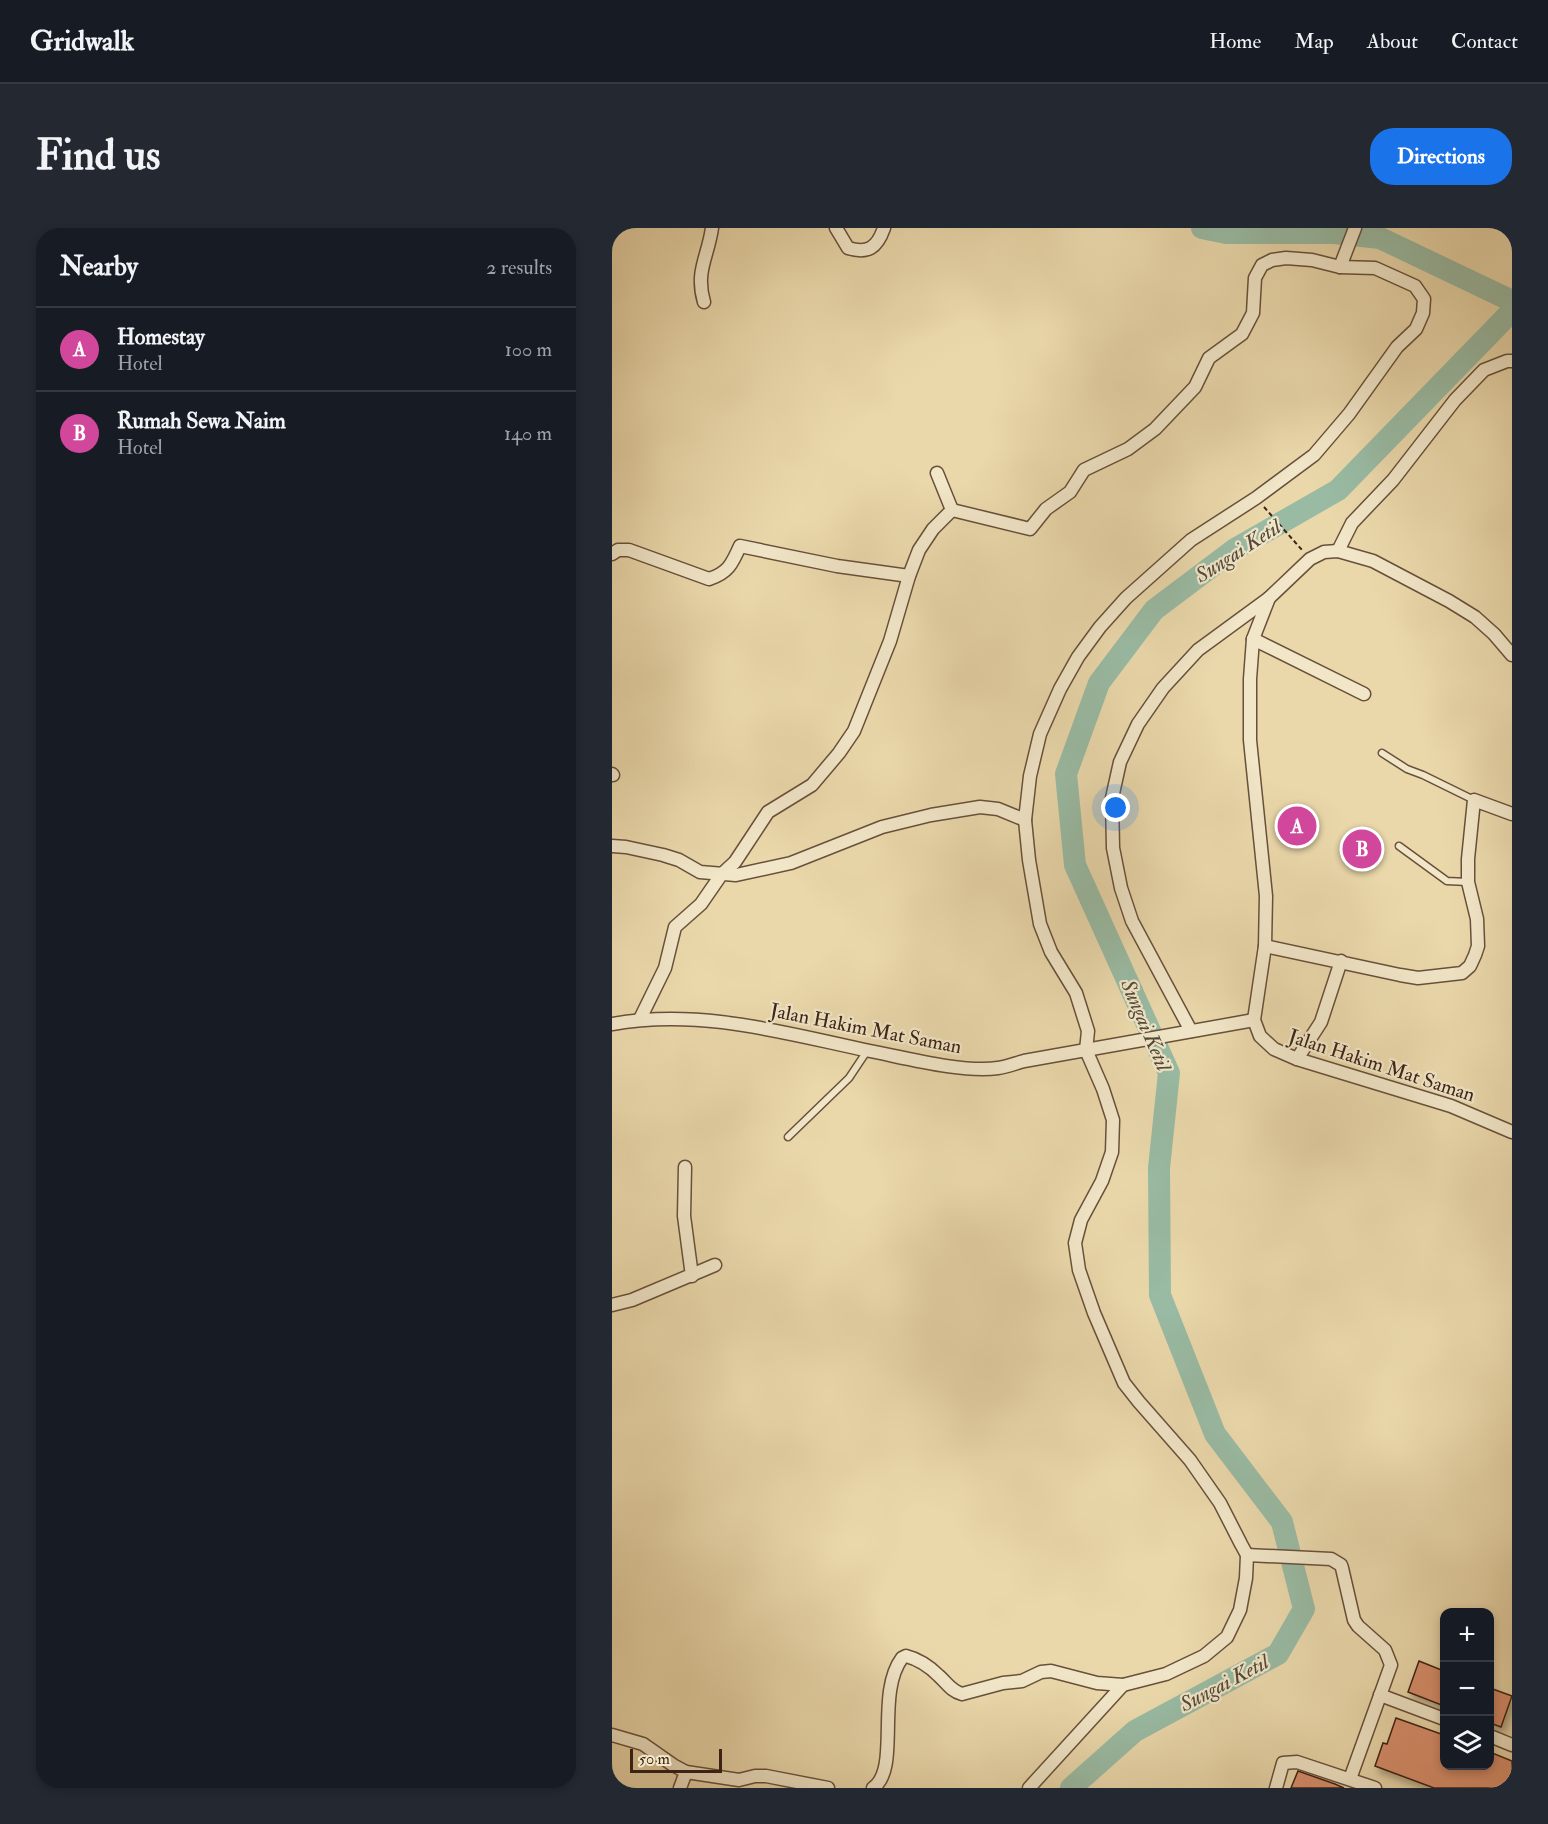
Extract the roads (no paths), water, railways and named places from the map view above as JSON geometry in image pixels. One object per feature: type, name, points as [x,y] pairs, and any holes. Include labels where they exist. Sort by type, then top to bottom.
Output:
[{"type":"street","points":[[704,302],[700,287],[700,274],[712,228]]},
{"type":"street","points":[[836,228],[848,248],[861,252],[870,250],[882,235],[884,228]]},
{"type":"street","points":[[1340,267],[1355,228]]},
{"type":"street","points":[[873,1788],[880,1783],[885,1772],[889,1694],[894,1673],[902,1658],[906,1656],[918,1661],[956,1692],[962,1694],[1003,1683],[1022,1681],[1041,1672],[1051,1671],[1097,1683],[1123,1685],[1166,1674],[1204,1656],[1227,1637],[1240,1610],[1247,1556],[1220,1503],[1190,1460],[1124,1383],[1094,1313],[1079,1270],[1075,1243],[1081,1220],[1102,1181],[1112,1152],[1113,1120],[1103,1089],[1086,1050],[1088,1031],[1076,993],[1051,951],[1040,924],[1025,820],[1030,776],[1040,734],[1060,689],[1078,657],[1100,627],[1126,598],[1191,540],[1256,498],[1314,455],[1349,414],[1396,347],[1416,328],[1423,313],[1424,299],[1415,286],[1375,268],[1340,267],[1312,260],[1286,258],[1272,260],[1262,265],[1255,278],[1253,314],[1242,334],[1209,358],[1195,387],[1155,429],[1128,449],[1084,470],[1070,492],[1046,509],[1030,529],[952,510]]},
{"type":"street","points":[[1338,551],[1352,523],[1393,480],[1455,400],[1484,370],[1512,361]]},
{"type":"street","points":[[937,473],[952,510]]},
{"type":"street","points":[[640,1019],[665,968],[675,927],[701,904],[721,875],[735,862],[768,812],[812,784],[839,753],[854,731],[890,641],[909,576],[923,543],[952,510]]},
{"type":"street","points":[[612,554],[618,549],[629,550],[709,579],[723,575],[740,546],[837,566],[909,576]]},
{"type":"street","points":[[1191,1032],[1132,921],[1121,888],[1113,848],[1112,798],[1120,762],[1138,724],[1163,688],[1198,651],[1269,598],[1310,559],[1324,552],[1338,551],[1373,561],[1475,617],[1510,648]]},
{"type":"street","points":[[1254,1020],[1264,946],[1266,896],[1250,740],[1250,679],[1253,639],[1269,598]]},
{"type":"street","points":[[1253,639],[1364,694]]},
{"type":"street","points":[[1264,946],[1418,978],[1462,973],[1470,966],[1478,946],[1477,919],[1468,882],[1474,800],[1512,814]]},
{"type":"street","points":[[612,846],[663,855],[679,860],[700,872],[736,875],[791,862],[882,827],[931,815],[980,807],[998,809],[1025,820]]},
{"type":"street","points":[[1297,1059],[1321,1022],[1341,961]]},
{"type":"street","name":"Jalan Hakim Mat Saman","points":[[612,1024],[640,1019],[689,1018],[725,1022],[937,1064],[998,1068],[1024,1061],[1254,1020],[1260,1036],[1274,1049],[1297,1059],[1451,1106],[1512,1132]]},
{"type":"street","points":[[685,1167],[684,1216],[692,1275]]},
{"type":"street","points":[[612,1305],[632,1300],[714,1265]]},
{"type":"street","points":[[1247,1556],[1331,1559],[1341,1565],[1354,1620],[1384,1650],[1390,1665],[1350,1779]]},
{"type":"street","points":[[1029,1788],[1123,1685]]},
{"type":"street","points":[[1380,1695],[1440,1718]]},
{"type":"street","points":[[612,1735],[643,1744],[686,1772],[739,1780],[766,1776],[828,1788]]},
{"type":"street","points":[[1494,1738],[1512,1745]]},
{"type":"street","points":[[1276,1788],[1283,1763],[1290,1762],[1297,1762],[1375,1788]]},
{"type":"street","points":[[680,1788],[686,1772]]},
{"type":"lane","points":[[1382,753],[1394,762],[1474,800]]},
{"type":"lane","points":[[1399,846],[1447,880],[1468,882]]},
{"type":"lane","points":[[788,1137],[849,1078],[868,1050]]},
{"type":"waterway","points":[[1202,228],[1226,233],[1334,233],[1380,238],[1512,301]]},
{"type":"waterway","name":"Sungai Ketil","points":[[1071,1788],[1135,1731],[1278,1654],[1304,1609],[1282,1522],[1215,1434],[1160,1295],[1159,1168],[1169,1073],[1075,865],[1066,774],[1099,683],[1154,610],[1235,549],[1338,490],[1512,311]]},
{"type":"place","name":"Homestay","points":[[1297,826]]},
{"type":"place","name":"Rumah Sewa Naim","points":[[1362,849]]}]
